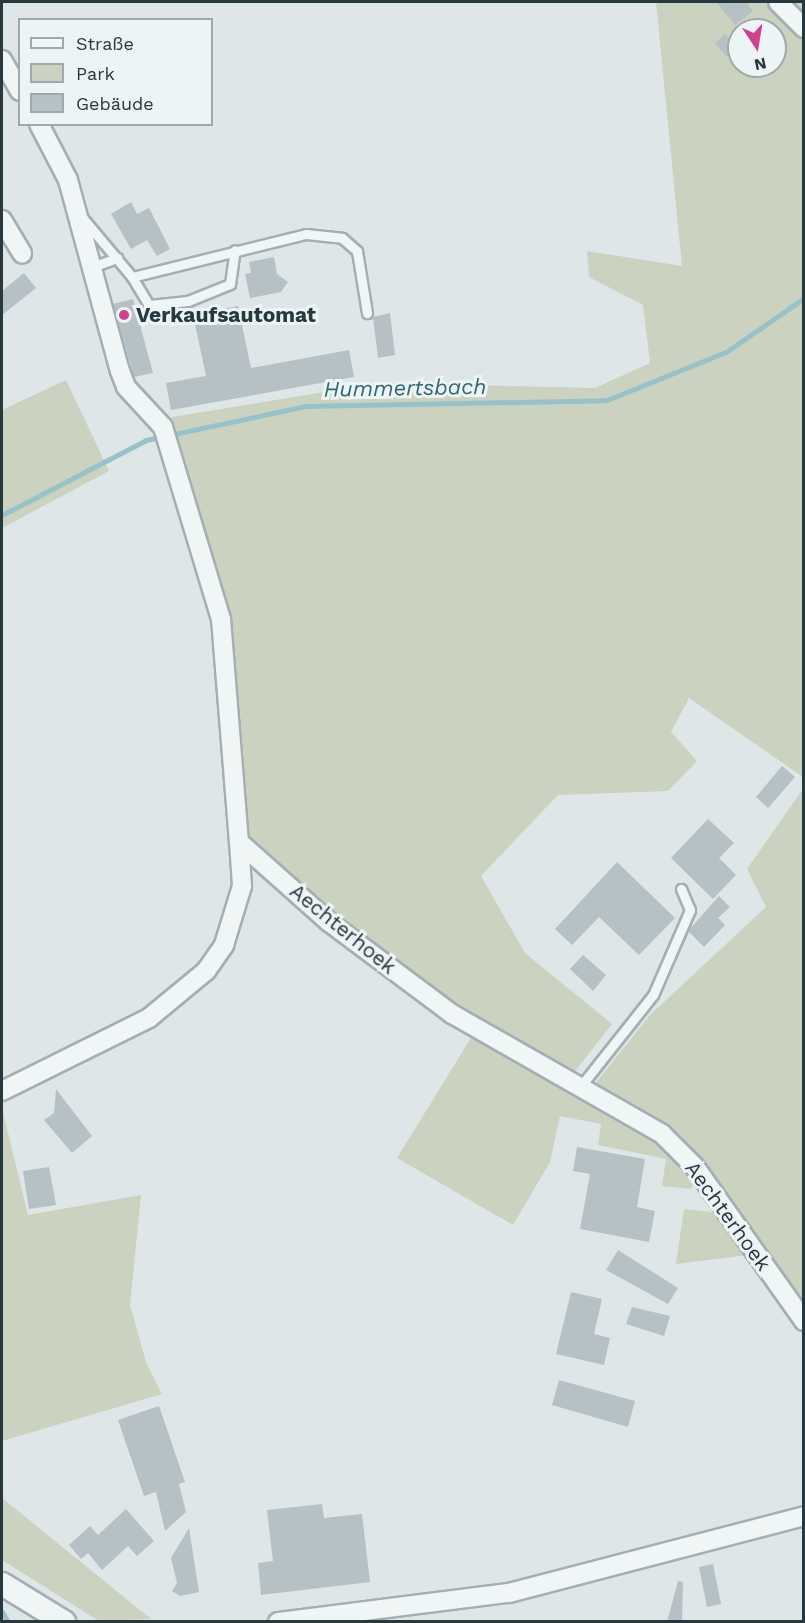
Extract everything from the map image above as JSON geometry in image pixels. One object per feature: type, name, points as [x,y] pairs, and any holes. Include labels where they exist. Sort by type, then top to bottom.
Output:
[{"type":"street","points":[[778,2],[804,28]]},
{"type":"street","points":[[3,68],[18,88]]},
{"type":"street","points":[[2,1091],[149,1018],[206,971],[224,945],[242,886],[221,619],[170,446],[163,427],[126,387],[68,180],[40,126]]},
{"type":"street","points":[[2,220],[22,254]]},
{"type":"street","name":"Aechterhoek","points":[[239,842],[329,922],[452,1014],[662,1134],[695,1167],[804,1321]]},
{"type":"street","points":[[278,1622],[509,1593],[804,1516]]},
{"type":"street","points":[[2,1584],[64,1622]]},
{"type":"lane","points":[[77,213],[132,277],[149,305],[188,301],[230,284],[235,250]]},
{"type":"lane","points":[[132,277],[306,234],[342,238],[357,250],[367,313]]},
{"type":"lane","points":[[92,267],[117,258]]},
{"type":"lane","points":[[580,1087],[652,995],[690,910],[681,889]]},
{"type":"green space","points":[[656,2],[803,2],[803,777],[689,698],[671,732],[697,761],[668,791],[558,795],[481,876],[525,953],[612,1024],[572,1075],[455,1007],[329,913],[246,836],[228,621],[172,417],[379,383],[595,388],[650,363],[643,305],[589,277],[587,251],[682,266]]},
{"type":"green space","points":[[66,380],[109,471],[2,528],[2,410]]},
{"type":"green space","points":[[803,789],[803,1310],[664,1127],[594,1085],[650,1015],[766,907],[747,869]]},
{"type":"green space","points":[[474,1033],[654,1133],[697,1181],[691,1189],[662,1186],[666,1159],[598,1145],[601,1124],[560,1116],[550,1162],[513,1225],[397,1158]]},
{"type":"green space","points":[[2,1108],[28,1215],[141,1195],[130,1305],[146,1362],[162,1394],[2,1441]]},
{"type":"green space","points":[[684,1209],[720,1213],[748,1255],[676,1264]]},
{"type":"green space","points":[[2,1498],[151,1619],[99,1621],[2,1560]]},
{"type":"building","points":[[716,2],[746,2],[753,11],[744,18],[729,18]]},
{"type":"building","points":[[725,34],[727,57],[715,43]]},
{"type":"building","points":[[131,202],[137,214],[149,208],[170,249],[157,256],[147,240],[131,249],[111,214]]},
{"type":"building","points":[[274,257],[277,274],[288,282],[281,292],[250,298],[245,274],[251,273],[249,262]]},
{"type":"building","points":[[24,273],[36,288],[2,315],[2,291]]},
{"type":"building","points":[[133,299],[153,373],[134,377],[113,304]]},
{"type":"building","points":[[238,306],[251,368],[349,350],[354,377],[171,410],[166,383],[206,376],[193,315]]},
{"type":"building","points":[[390,313],[395,355],[378,358],[373,317]]},
{"type":"building","points":[[782,766],[795,777],[768,808],[756,797]]},
{"type":"building","points":[[708,819],[734,843],[719,858],[736,875],[713,899],[671,858]]},
{"type":"building","points":[[617,862],[675,918],[639,955],[599,917],[572,945],[555,929]]},
{"type":"building","points":[[719,896],[730,907],[718,918],[725,925],[704,947],[688,931]]},
{"type":"building","points":[[583,955],[606,975],[593,991],[570,969]]},
{"type":"building","points":[[56,1089],[92,1136],[72,1153],[44,1120],[54,1113]]},
{"type":"building","points":[[577,1147],[645,1159],[637,1207],[655,1211],[649,1242],[580,1229],[590,1174],[573,1171]]},
{"type":"building","points":[[49,1167],[56,1205],[29,1209],[23,1171]]},
{"type":"building","points":[[618,1250],[678,1288],[668,1304],[606,1270]]},
{"type":"building","points":[[571,1292],[602,1299],[594,1334],[610,1338],[604,1365],[556,1354]]},
{"type":"building","points":[[632,1307],[670,1316],[664,1336],[626,1324]]},
{"type":"building","points":[[559,1380],[635,1401],[628,1427],[552,1405]]},
{"type":"building","points":[[159,1406],[185,1482],[179,1484],[186,1512],[165,1531],[156,1492],[144,1496],[118,1420]]},
{"type":"building","points":[[322,1504],[324,1518],[362,1514],[370,1582],[261,1595],[258,1563],[273,1561],[267,1510]]},
{"type":"building","points":[[126,1509],[154,1541],[137,1556],[128,1546],[102,1570],[88,1553],[81,1559],[69,1545],[90,1526],[98,1535]]},
{"type":"building","points":[[189,1528],[199,1592],[180,1596],[172,1591],[177,1583],[171,1558]]},
{"type":"building","points":[[713,1564],[721,1604],[707,1607],[699,1567]]},
{"type":"building","points":[[678,1581],[683,1582],[682,1622],[667,1622]]},
{"type":"waterway","name":"Hummertsbach","points":[[2,515],[146,440],[306,406],[607,400],[726,352],[804,298]]},
{"type":"waterway","name":"Hummertsbach","points":[[2,1612],[8,1622]]},
{"type":"place","name":"Verkaufsautomat","points":[[124,315]]}]
